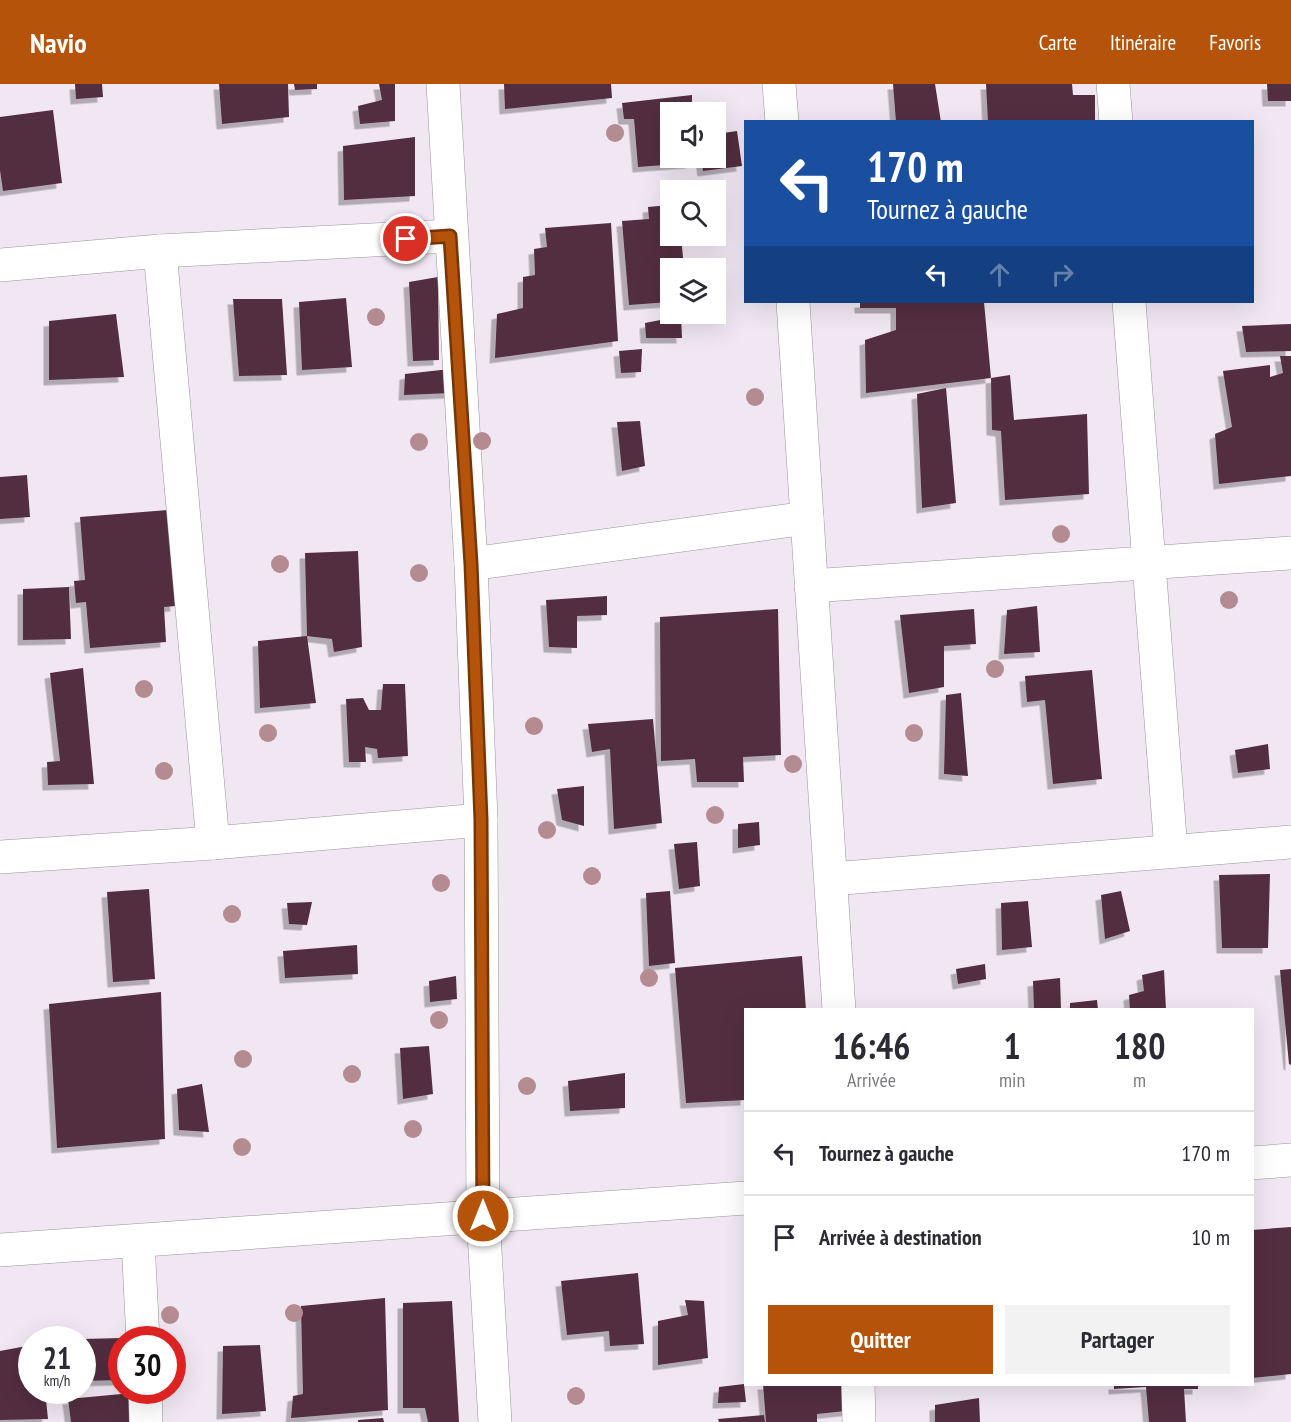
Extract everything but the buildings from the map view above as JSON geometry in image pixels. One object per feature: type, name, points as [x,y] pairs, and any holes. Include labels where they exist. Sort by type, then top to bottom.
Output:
[{"type":"street","points":[[442,84],[471,564],[481,820],[483,1216],[495,1422]]},
{"type":"street","points":[[779,84],[782,120]]},
{"type":"street","points":[[1113,84],[1116,120]]},
{"type":"street","points":[[0,265],[160,251],[450,236]]},
{"type":"street","points":[[160,251],[213,843]]},
{"type":"street","points":[[793,303],[839,1008]]},
{"type":"street","points":[[1129,303],[1171,851]]},
{"type":"street","points":[[471,564],[807,518]]},
{"type":"street","points":[[811,586],[1291,554]]},
{"type":"street","points":[[0,858],[213,843],[481,820]]},
{"type":"street","points":[[831,879],[1291,842]]},
{"type":"street","points":[[1254,1163],[1291,1160]]},
{"type":"street","points":[[0,1250],[744,1198]]},
{"type":"street","points":[[138,1240],[141,1326]]},
{"type":"street","points":[[858,1386],[859,1422]]},
{"type":"street","points":[[145,1404],[146,1422]]},
{"type":"route","points":[[406,239],[450,236],[471,564],[481,820],[483,1216]]}]
